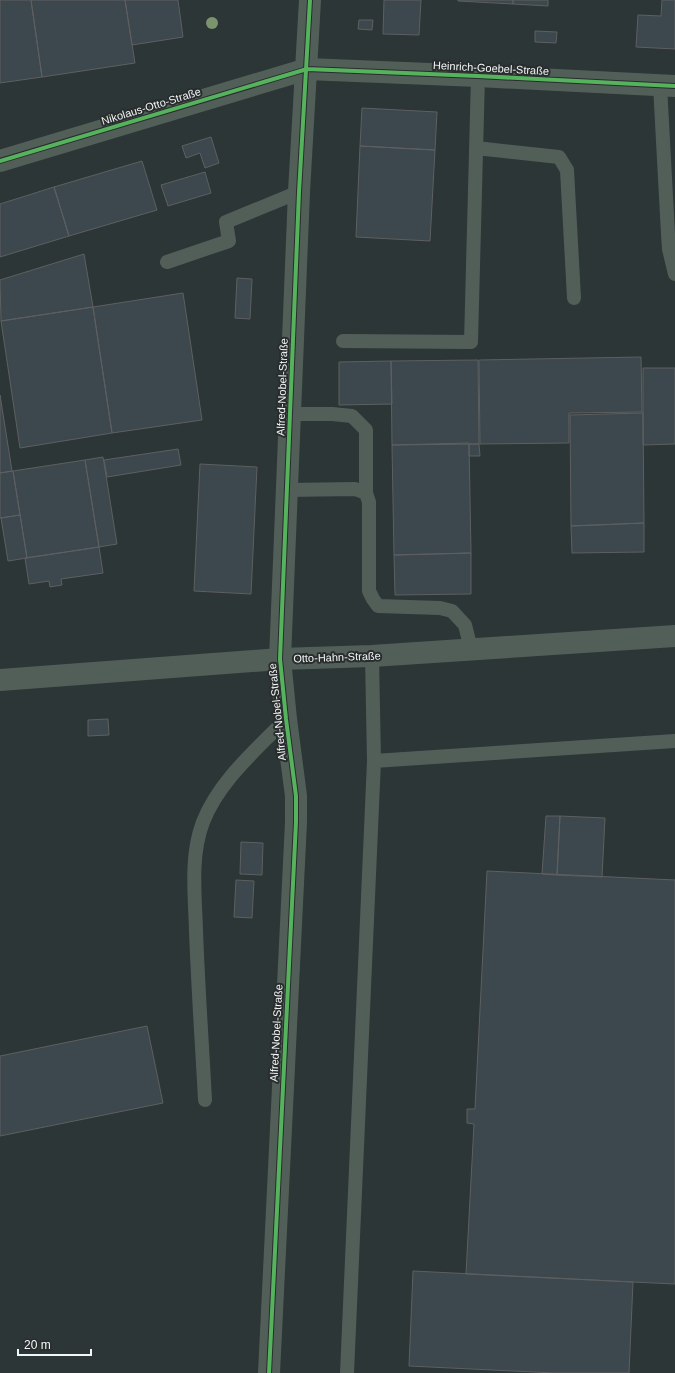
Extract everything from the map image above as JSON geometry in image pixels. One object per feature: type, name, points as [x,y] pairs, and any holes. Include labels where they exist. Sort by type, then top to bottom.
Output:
[{"type":"street","name":"Alfred-Nobel-Straße","points":[[269,1373],[296,822],[294,773],[286,719],[280,659],[299,192],[310,0]]},
{"type":"street","name":"Heinrich-Goebel-Straße","points":[[306,69],[668,86]]},
{"type":"street","name":"Nikolaus-Otto-Straße","points":[[0,161],[306,69]]},
{"type":"street","name":"Otto-Hahn-Straße","points":[[0,680],[280,659],[372,656],[675,636]]},
{"type":"lane","points":[[343,341],[471,342],[478,76]]},
{"type":"lane","points":[[668,86],[671,208],[669,249],[675,274]]},
{"type":"lane","points":[[476,148],[559,156],[567,170],[574,298]]},
{"type":"lane","points":[[167,262],[229,241],[226,222],[299,192]]},
{"type":"lane","points":[[290,414],[332,414],[352,416],[366,430],[366,494],[369,502],[369,591],[378,606],[440,608],[452,611],[465,625],[470,649]]},
{"type":"lane","points":[[286,490],[355,489],[366,494]]},
{"type":"lane","points":[[347,1373],[374,761],[372,656]]},
{"type":"lane","points":[[205,1100],[194,874],[198,838],[203,822],[219,792],[241,765],[286,719]]},
{"type":"lane","points":[[374,761],[675,741]]},
{"type":"shaded area","points":[[0,0],[675,0],[675,1373],[0,1373]]},
{"type":"building","points":[[0,0],[31,0],[42,77],[0,83]]},
{"type":"building","points":[[31,0],[125,0],[135,63],[42,77]]},
{"type":"building","points":[[125,0],[178,0],[183,37],[132,45]]},
{"type":"building","points":[[384,0],[421,0],[419,35],[383,34]]},
{"type":"building","points":[[513,0],[513,4],[458,1]]},
{"type":"building","points":[[513,0],[548,0],[548,6],[513,4]]},
{"type":"building","points":[[662,0],[675,0],[675,49],[636,47],[638,15],[661,16]]},
{"type":"building","points":[[359,20],[373,20],[372,30],[358,29]]},
{"type":"building","points":[[535,31],[557,32],[556,43],[535,42]]},
{"type":"building","points":[[362,108],[437,112],[435,150],[360,146]]},
{"type":"building","points":[[211,137],[219,163],[205,168],[200,153],[186,158],[182,146]]},
{"type":"building","points":[[360,146],[435,150],[430,241],[356,237]]},
{"type":"building","points":[[142,161],[157,210],[69,236],[54,187]]},
{"type":"building","points":[[205,172],[211,193],[168,206],[161,185]]},
{"type":"building","points":[[54,187],[69,236],[0,257],[0,204]]},
{"type":"building","points":[[84,254],[93,307],[1,321],[0,280]]},
{"type":"building","points":[[237,278],[252,279],[250,319],[235,318]]},
{"type":"building","points":[[183,293],[202,420],[112,433],[93,307]]},
{"type":"building","points":[[93,307],[112,433],[20,448],[1,321]]},
{"type":"building","points":[[641,357],[642,412],[569,413],[569,443],[480,444],[479,360]]},
{"type":"building","points":[[478,360],[479,444],[392,445],[391,361]]},
{"type":"building","points":[[391,361],[392,404],[339,405],[339,362]]},
{"type":"building","points":[[643,368],[675,368],[675,444],[643,445]]},
{"type":"building","points":[[0,395],[12,471],[0,473]]},
{"type":"building","points":[[643,413],[644,523],[571,526],[570,415]]},
{"type":"building","points":[[469,443],[471,553],[394,555],[392,445]]},
{"type":"building","points":[[469,444],[479,444],[480,456],[469,456]]},
{"type":"building","points":[[178,449],[181,465],[107,477],[104,460]]},
{"type":"building","points":[[103,457],[117,544],[99,547],[85,460]]},
{"type":"building","points":[[85,460],[99,547],[27,558],[13,471]]},
{"type":"building","points":[[200,464],[257,467],[251,594],[194,591]]},
{"type":"building","points":[[13,471],[20,515],[0,518],[0,473]]},
{"type":"building","points":[[20,515],[27,558],[8,561],[1,518]]},
{"type":"building","points":[[644,523],[644,552],[572,553],[571,526]]},
{"type":"building","points":[[99,547],[103,573],[61,579],[62,585],[50,587],[49,581],[29,584],[25,558]]},
{"type":"building","points":[[471,553],[471,594],[395,595],[394,555]]},
{"type":"building","points":[[108,719],[109,735],[88,736],[88,720]]},
{"type":"building","points":[[546,816],[560,816],[557,875],[542,874]]},
{"type":"building","points":[[560,816],[605,818],[602,877],[557,875]]},
{"type":"building","points":[[241,842],[263,843],[262,875],[240,874]]},
{"type":"building","points":[[487,871],[675,880],[675,1284],[466,1274],[474,1124],[467,1123],[467,1109],[475,1109]]},
{"type":"building","points":[[236,880],[254,881],[252,918],[234,917]]},
{"type":"building","points":[[147,1026],[163,1103],[0,1136],[0,1056]]},
{"type":"building","points":[[413,1271],[633,1282],[629,1373],[554,1373],[409,1366]]},
{"type":"cycle path","points":[[269,1373],[296,822],[296,796],[280,659],[299,192],[310,0]]},
{"type":"cycle path","points":[[0,161],[307,69],[675,86]]}]
